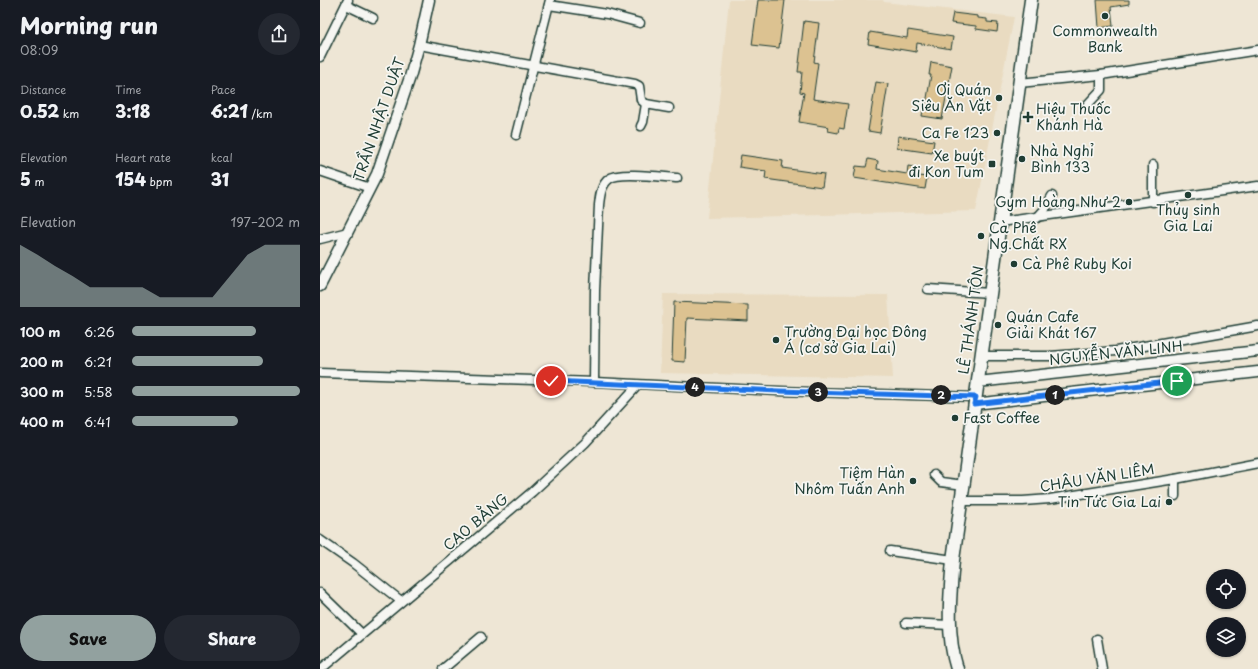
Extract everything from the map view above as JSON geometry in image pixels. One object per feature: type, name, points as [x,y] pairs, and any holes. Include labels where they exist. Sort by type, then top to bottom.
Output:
[{"type":"main road","name":"LÊ THÁNH TÔN","points":[[957,669],[950,625],[950,596],[953,560],[1031,0]]},
{"type":"street","name":"TRẦN NHẬT DUẬT","points":[[320,286],[380,166],[419,46],[429,0]]},
{"type":"street","points":[[320,57],[347,3],[373,18]]},
{"type":"street","points":[[516,135],[549,3],[607,14],[640,23]]},
{"type":"street","points":[[419,46],[635,84],[639,86],[641,100],[646,104],[669,108]]},
{"type":"street","points":[[1019,83],[1101,75],[1258,50]]},
{"type":"street","points":[[1088,104],[1101,90],[1101,75]]},
{"type":"street","points":[[641,126],[646,104]]},
{"type":"street","points":[[1152,202],[1153,165]]},
{"type":"street","points":[[320,171],[370,188]]},
{"type":"street","points":[[594,382],[595,291],[601,191],[605,183],[614,176],[638,175],[677,178]]},
{"type":"street","points":[[1000,222],[1258,186]]},
{"type":"street","points":[[1037,218],[1052,196]]},
{"type":"street","points":[[320,239],[348,232]]},
{"type":"street","points":[[928,290],[990,293]]},
{"type":"street","name":"NGUYỄN VĂN LINH","points":[[982,356],[1050,356],[1116,351],[1258,326]]},
{"type":"street","name":"NGUYỄN VĂN LINH","points":[[978,382],[1258,351]]},
{"type":"street","points":[[320,373],[594,382],[975,400],[1258,372]]},
{"type":"street","name":"CAO BẰNG","points":[[321,669],[567,461],[638,385]]},
{"type":"street","name":"CHÂU VĂN LIÊM","points":[[962,501],[1023,501],[1050,499],[1175,479],[1258,463]]},
{"type":"street","points":[[934,475],[941,482],[964,485]]},
{"type":"street","points":[[1175,479],[1175,496]]},
{"type":"street","points":[[320,540],[353,563],[401,602]]},
{"type":"street","points":[[890,551],[953,560]]},
{"type":"street","points":[[320,593],[362,634]]},
{"type":"street","points":[[906,623],[950,625]]},
{"type":"street","points":[[442,669],[481,637]]},
{"type":"street","points":[[1097,639],[1102,669]]},
{"type":"shaded area","points":[[729,0],[883,0],[884,2],[1014,17],[976,211],[707,218]]},
{"type":"shaded area","name":"Trường Đại học Đông Á (cơ sở Gia Lai)","points":[[663,294],[888,295],[893,378],[660,373]]},
{"type":"building","points":[[758,0],[785,0],[779,48],[752,45]]},
{"type":"building","name":"Commonwealth Bank","points":[[1097,0],[1129,0],[1129,4],[1111,7],[1113,26],[1099,28]]},
{"type":"building","points":[[953,13],[978,16],[978,18],[987,19],[987,22],[998,23],[997,32],[976,29],[976,26],[951,23]]},
{"type":"building","points":[[804,21],[819,23],[814,62],[818,63],[813,99],[848,104],[844,129],[839,128],[838,133],[828,131],[829,127],[799,122],[804,93],[800,92],[802,72],[798,72]]},
{"type":"building","points":[[908,30],[953,37],[951,49],[917,43],[916,52],[868,44],[870,32],[907,38]]},
{"type":"building","points":[[931,62],[952,66],[942,119],[922,116],[924,103],[926,104],[931,75],[929,75]]},
{"type":"building","points":[[876,82],[888,84],[880,133],[868,131]]},
{"type":"building","points":[[898,136],[934,141],[932,153],[897,148]]},
{"type":"building","points":[[741,155],[783,161],[782,168],[824,174],[822,187],[765,179],[766,171],[739,167]]},
{"type":"building","points":[[868,159],[878,161],[877,169],[907,174],[908,166],[920,168],[919,176],[927,177],[925,189],[854,178],[856,166],[866,167]]},
{"type":"building","points":[[674,302],[748,305],[748,321],[687,318],[685,362],[672,361]]},
{"type":"place","name":"Commonwealth Bank","points":[[1105,16]]},
{"type":"place","name":"Ơi Quán Siêu Ăn Vặt","points":[[999,98]]},
{"type":"place","name":"Hiệu Thuốc Khánh Hà","points":[[1028,117]]},
{"type":"place","name":"Ca Fe 123","points":[[997,133]]},
{"type":"place","name":"Nhà Nghỉ Bình 133","points":[[1022,159]]},
{"type":"place","name":"Xe buýt đi Kon Tum","points":[[992,164]]},
{"type":"place","name":"Thủy sinh Gia Lai","points":[[1188,195]]},
{"type":"place","name":"Gym Hoàng Như 2","points":[[1129,202]]},
{"type":"place","name":"Cà Phê Ng.Chất RX","points":[[981,236]]},
{"type":"place","name":"Cà Phê Ruby Koi","points":[[1014,264]]},
{"type":"place","name":"Quán Cafe Giải Khát 167","points":[[998,325]]},
{"type":"place","name":"Trường Đại học Đông Á (cơ sở Gia Lai)","points":[[776,340]]},
{"type":"place","name":"Fast Coffee","points":[[955,418]]},
{"type":"place","name":"Tiệm Hàn Nhôm Tuấn Anh","points":[[913,481]]},
{"type":"place","name":"Tin Tức Gia Lai","points":[[1169,502]]},
{"type":"route","points":[[551,381],[779,391],[976,397],[974,404],[1177,381]]}]
